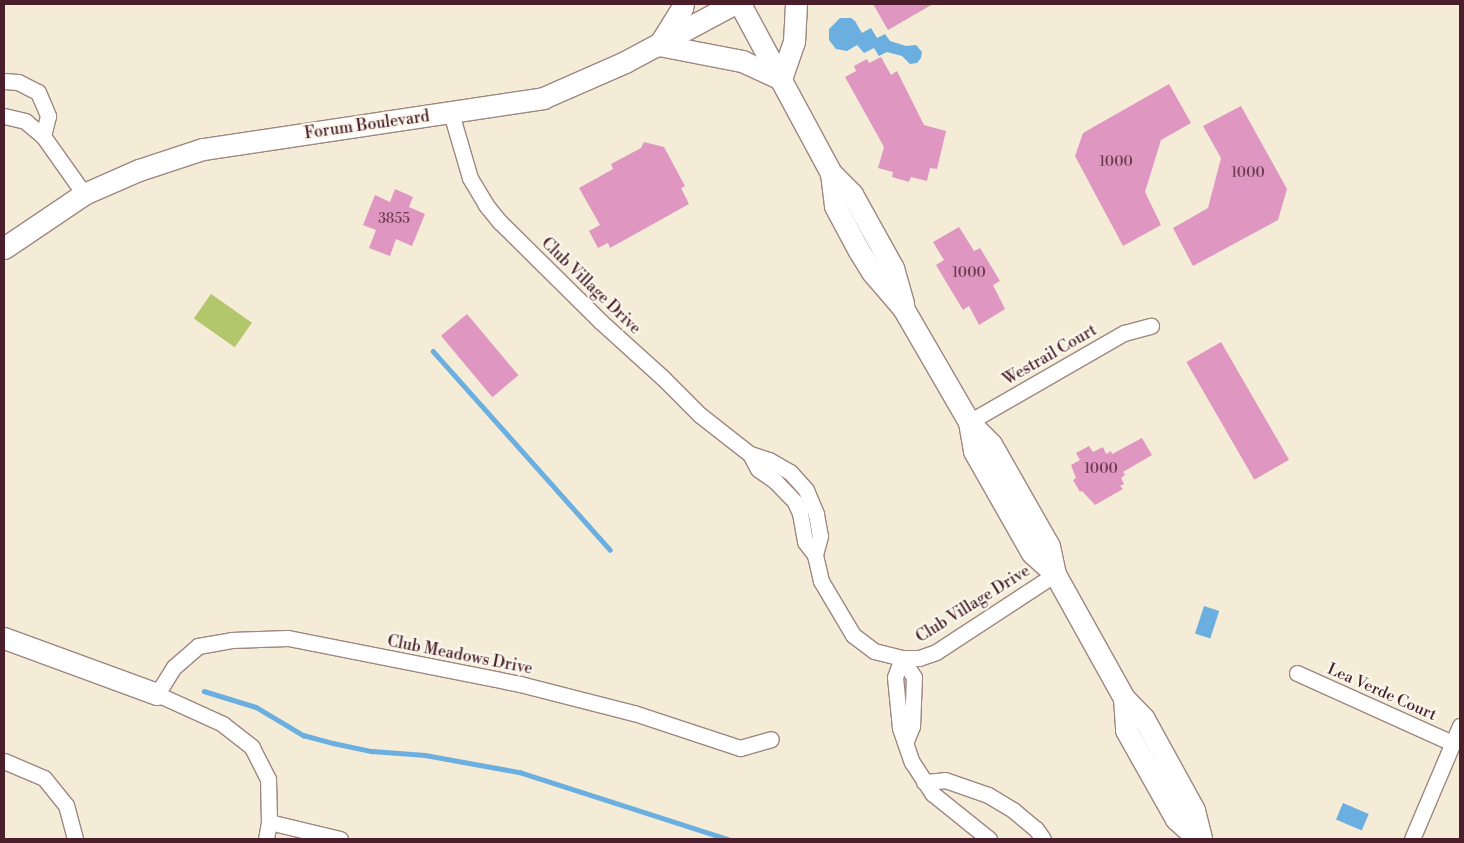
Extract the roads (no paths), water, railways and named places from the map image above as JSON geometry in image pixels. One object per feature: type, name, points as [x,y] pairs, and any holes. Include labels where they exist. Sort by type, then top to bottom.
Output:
[{"type":"main road","points":[[682,4],[682,8],[660,45],[742,61],[781,79]]},
{"type":"main road","name":"Forum Boulevard","points":[[4,248],[84,194],[139,170],[203,149],[542,98],[586,80],[660,45],[733,4]]},
{"type":"main road","points":[[740,4],[831,174],[835,206],[859,251],[872,272],[903,308],[969,422],[974,451],[1032,553],[1055,574],[1124,698],[1144,719],[1194,810],[1200,839]]},
{"type":"main road","points":[[781,79],[794,42],[796,4]]},
{"type":"main road","points":[[4,638],[157,694]]},
{"type":"street","points":[[4,81],[18,82],[38,92],[48,116],[43,136]]},
{"type":"street","name":"Club Village Drive","points":[[451,113],[470,178],[486,205],[500,222],[600,322],[662,377],[700,415],[750,454],[770,460],[790,472],[806,490],[816,514],[820,536],[815,555],[821,581],[854,635],[874,651],[902,658],[919,658],[936,652],[1055,574]]},
{"type":"street","points":[[4,116],[25,121],[43,136],[84,194]]},
{"type":"street","name":"Westrail Court","points":[[969,422],[1124,333],[1151,326]]},
{"type":"street","name":"Club Meadows Drive","points":[[157,694],[174,667],[198,646],[231,640],[288,638],[520,684],[634,713],[740,748],[771,739]]},
{"type":"street","points":[[902,658],[895,676],[900,728],[912,762],[933,794],[989,839]]},
{"type":"street","name":"Lea Verde Court","points":[[1298,673],[1452,744]]},
{"type":"street","points":[[157,694],[223,724],[252,747],[268,779],[269,822],[266,839]]},
{"type":"street","points":[[1412,839],[1460,726]]},
{"type":"street","points":[[4,761],[44,778],[66,805],[74,839]]},
{"type":"street","points":[[924,782],[945,780],[988,795],[1013,810],[1036,829],[1043,839]]},
{"type":"street","points":[[269,822],[340,839]]},
{"type":"water","points":[[840,18],[851,18],[862,33],[871,28],[877,38],[885,34],[890,41],[906,46],[916,45],[922,52],[921,58],[917,63],[910,64],[902,56],[887,52],[879,56],[874,48],[864,53],[857,45],[847,51],[836,49],[829,40],[829,29]]},
{"type":"water","points":[[1204,606],[1219,611],[1210,639],[1195,634]]},
{"type":"water","points":[[1343,803],[1369,814],[1362,831],[1336,820]]},
{"type":"waterway","points":[[433,351],[610,550]]},
{"type":"waterway","points":[[204,691],[256,707],[303,735],[372,751],[425,755],[519,772],[728,839]]}]
